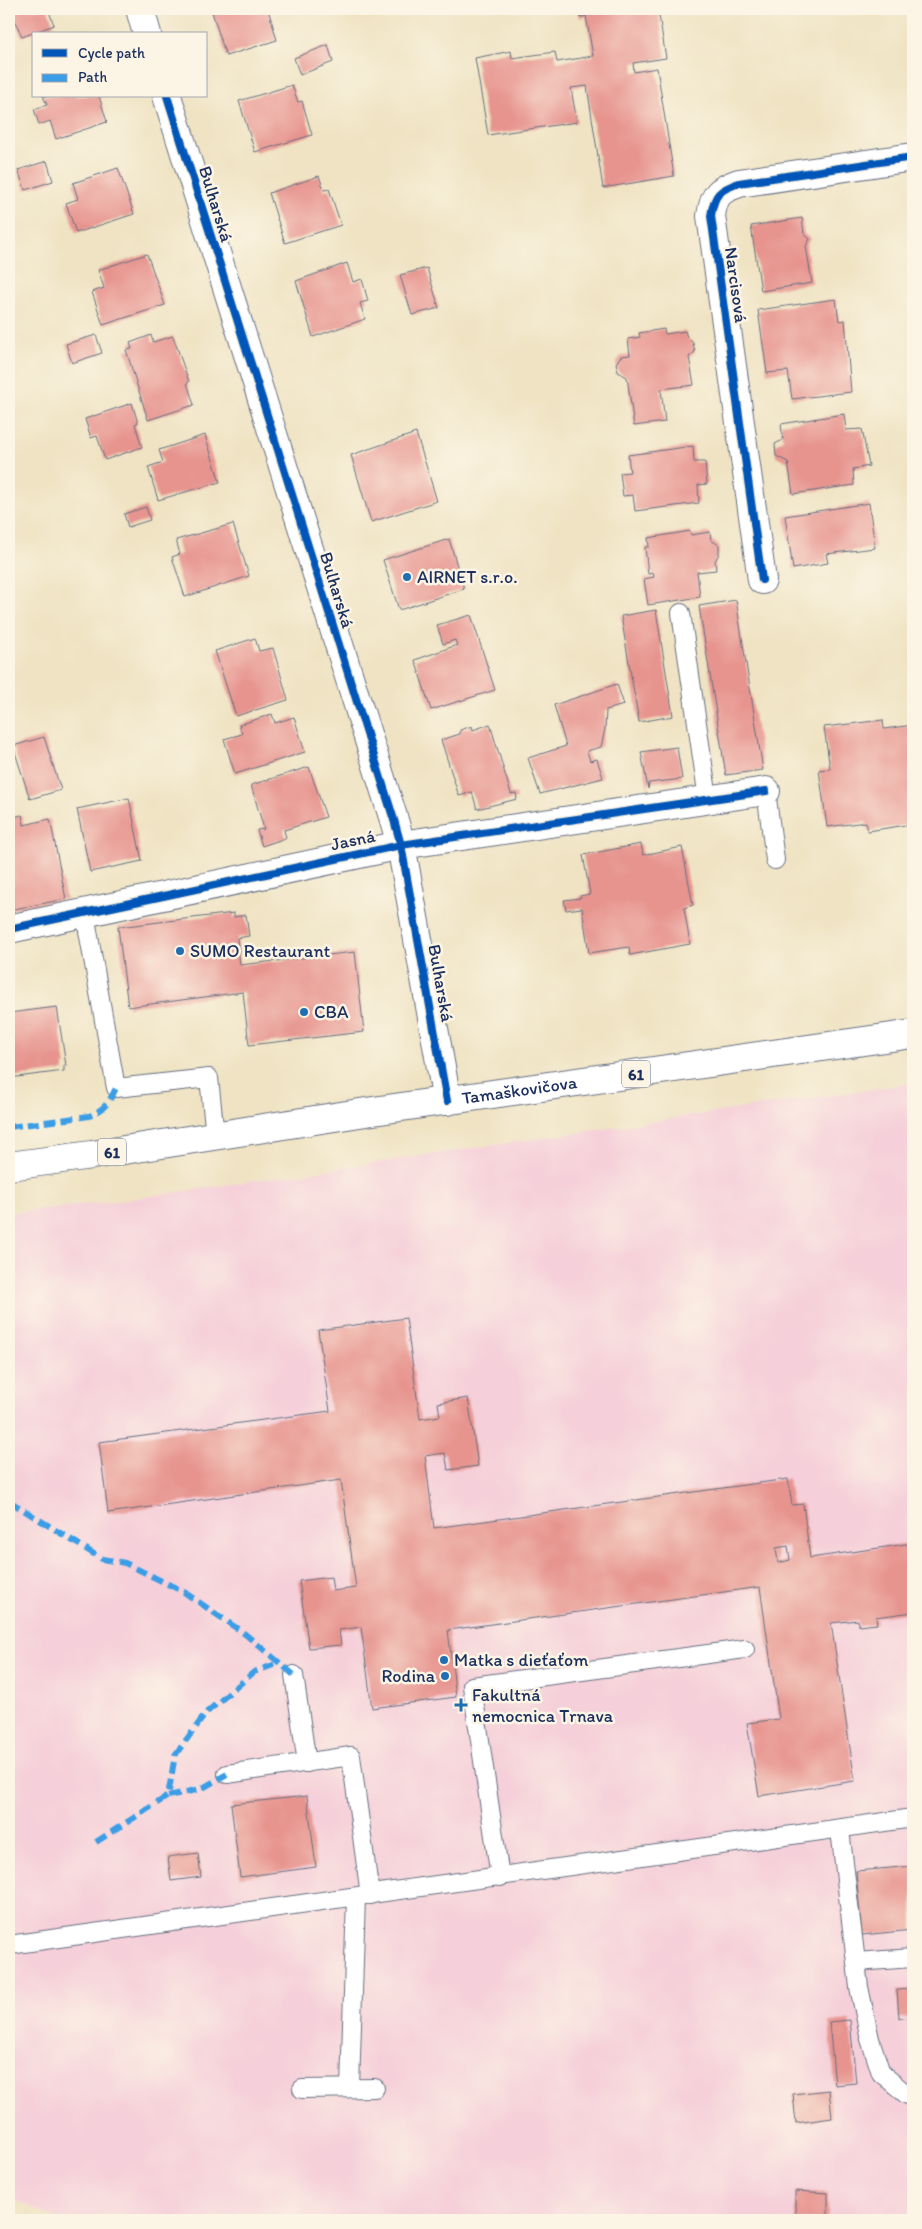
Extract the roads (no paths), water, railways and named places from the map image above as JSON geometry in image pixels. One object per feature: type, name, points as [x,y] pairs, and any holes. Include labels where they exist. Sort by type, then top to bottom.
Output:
[{"type":"street","points":[[140,9],[146,32]]},
{"type":"street","name":"Bulharská","points":[[168,98],[400,845],[447,1101]]},
{"type":"street","name":"Narcisová","points":[[762,580],[711,216],[713,200],[724,189],[740,183],[913,157]]},
{"type":"street","name":"Jasná","points":[[9,928],[85,914],[400,845],[766,792]]},
{"type":"street","name":"Tamaškovičova","points":[[9,1166],[913,1034]]},
{"type":"lane","points":[[681,613],[708,799]]},
{"type":"lane","points":[[766,792],[775,860]]},
{"type":"lane","points":[[85,914],[116,1088],[209,1078],[215,1136]]},
{"type":"lane","points":[[500,1877],[472,1686],[745,1649]]},
{"type":"lane","points":[[294,1675],[307,1763]]},
{"type":"lane","points":[[227,1774],[351,1756],[363,1896],[350,2088]]},
{"type":"lane","points":[[9,1946],[840,1830],[913,1818]]},
{"type":"lane","points":[[840,1830],[856,1962],[870,2040],[881,2073],[906,2094],[913,2097]]},
{"type":"lane","points":[[856,1962],[913,1958]]},
{"type":"lane","points":[[302,2089],[375,2088]]},
{"type":"place","name":"AIRNET s.r.o.","points":[[407,577]]},
{"type":"place","name":"SUMO Restaurant","points":[[180,951]]},
{"type":"place","name":"CBA","points":[[304,1012]]},
{"type":"place","name":"Matka s dieťaťom","points":[[444,1660]]},
{"type":"place","name":"Rodina","points":[[445,1676]]},
{"type":"place","name":"Fakultná nemocnica Trnava","points":[[461,1705]]}]
